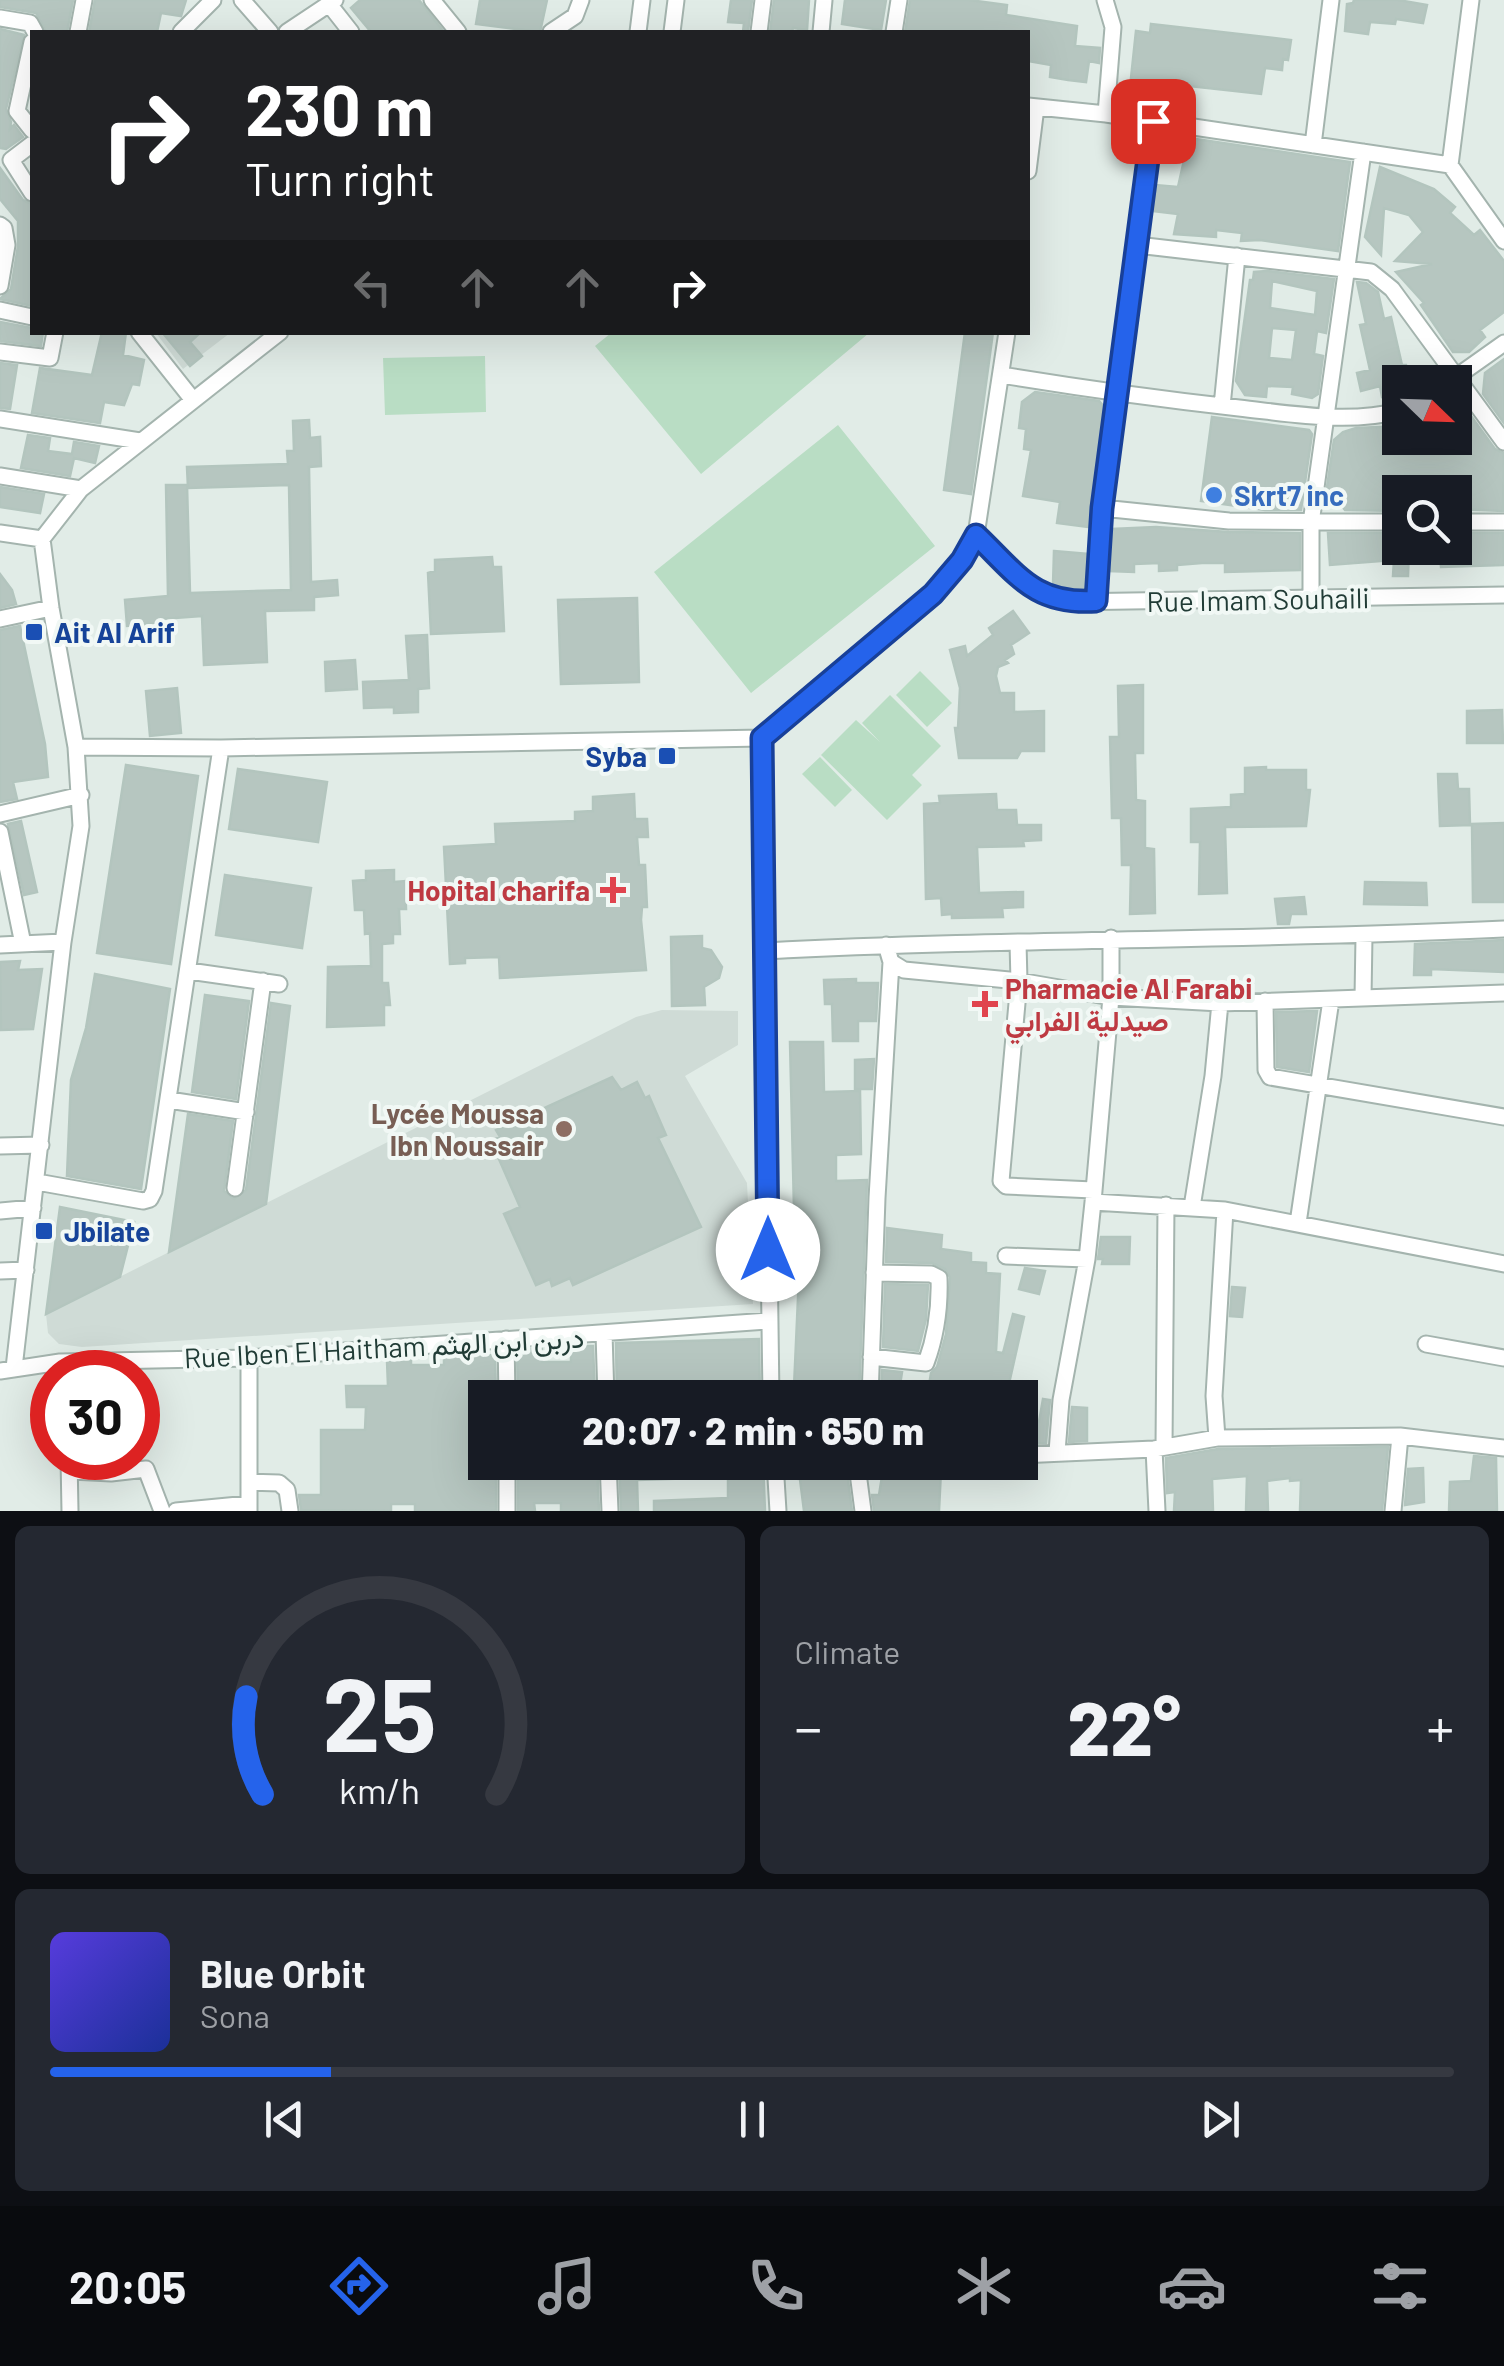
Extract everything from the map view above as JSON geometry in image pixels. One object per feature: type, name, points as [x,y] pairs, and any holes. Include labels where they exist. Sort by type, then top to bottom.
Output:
[{"type":"street","points":[[78,30],[84,0]]},
{"type":"street","points":[[183,30],[213,0]]},
{"type":"street","points":[[242,0],[268,30]]},
{"type":"street","points":[[432,0],[456,30]]},
{"type":"street","points":[[554,30],[575,16],[581,0]]},
{"type":"street","points":[[638,30],[642,0]]},
{"type":"street","points":[[672,30],[676,0]]},
{"type":"street","points":[[759,30],[763,0]]},
{"type":"street","points":[[821,30],[824,0]]},
{"type":"street","points":[[894,30],[899,0]]},
{"type":"street","points":[[1105,0],[1113,26],[1106,114]]},
{"type":"street","points":[[1313,144],[1331,0]]},
{"type":"street","points":[[1470,0],[1450,165],[1504,241]]},
{"type":"street","points":[[289,30],[332,2],[350,30]]},
{"type":"street","points":[[0,18],[30,22],[33,30]]},
{"type":"street","points":[[18,112],[30,52]]},
{"type":"street","points":[[1030,139],[1032,107],[1106,114],[1450,165]]},
{"type":"street","points":[[0,109],[18,112],[30,127]]},
{"type":"street","points":[[1096,601],[1102,508],[1153,121]]},
{"type":"street","points":[[30,146],[11,160],[30,190]]},
{"type":"street","points":[[1312,599],[1311,523],[1362,152]]},
{"type":"street","points":[[0,225],[7,245],[0,286]]},
{"type":"street","points":[[1138,245],[1371,272],[1381,278],[1442,365]]},
{"type":"street","points":[[1222,406],[1237,256]]},
{"type":"street","points":[[0,310],[30,317]]},
{"type":"street","points":[[0,352],[50,358],[54,335]]},
{"type":"street","points":[[141,335],[193,400]]},
{"type":"street","points":[[7,1369],[26,1270],[63,942],[81,826],[76,747],[42,539],[81,489],[276,335]]},
{"type":"street","points":[[76,747],[762,738],[933,594],[962,560],[976,535],[1007,335]]},
{"type":"street","points":[[1472,367],[1504,344]]},
{"type":"street","points":[[1002,375],[1118,394],[1327,418],[1382,416]]},
{"type":"street","points":[[1472,403],[1504,442]]},
{"type":"street","points":[[0,419],[140,441]]},
{"type":"street","points":[[0,476],[81,489]]},
{"type":"street","points":[[1102,508],[1157,516],[1382,522]]},
{"type":"street","points":[[1472,522],[1504,522]]},
{"type":"street","points":[[0,532],[42,539]]},
{"type":"street","name":"Rue Imam Souhaili","points":[[976,535],[1046,596],[1067,602],[1504,595]]},
{"type":"street","points":[[0,619],[51,608]]},
{"type":"street","points":[[762,738],[771,1380]]},
{"type":"street","points":[[37,1182],[143,1201],[150,1199],[154,1191],[221,748]]},
{"type":"street","points":[[0,814],[81,795]]},
{"type":"street","points":[[0,832],[23,944]]},
{"type":"street","points":[[766,951],[1112,938],[1364,936],[1504,930]]},
{"type":"street","points":[[1363,998],[1364,936]]},
{"type":"street","points":[[1058,1452],[1061,1400],[1087,1259],[1111,997],[1112,938]]},
{"type":"street","points":[[0,945],[63,942]]},
{"type":"street","points":[[1018,944],[1019,981],[1001,1180],[1006,1186],[1224,1210],[1504,1264]]},
{"type":"street","points":[[871,1380],[891,962],[886,945]]},
{"type":"street","points":[[891,962],[904,970],[1019,981],[1111,997],[1220,1003],[1504,994]]},
{"type":"street","points":[[188,971],[271,982],[235,1188]]},
{"type":"street","points":[[1298,1223],[1331,1000]]},
{"type":"street","points":[[1265,1001],[1267,1074],[1504,1117]]},
{"type":"street","points":[[1192,1206],[1213,1076],[1220,1003]]},
{"type":"street","points":[[169,1100],[246,1112]]},
{"type":"street","points":[[0,1146],[41,1144]]},
{"type":"street","points":[[1156,1511],[1166,1205]]},
{"type":"street","points":[[0,1210],[33,1208]]},
{"type":"street","points":[[1217,1438],[1214,1396],[1224,1210]]},
{"type":"street","points":[[1006,1256],[1087,1259]]},
{"type":"street","points":[[0,1270],[26,1270]]},
{"type":"street","points":[[872,1357],[926,1363],[938,1318],[940,1284],[939,1278],[931,1274],[874,1272]]},
{"type":"street","points":[[0,1321],[19,1320]]},
{"type":"street","name":"Rue Iben El Haitham دربن ابن الهثم","points":[[160,1363],[768,1321]]},
{"type":"street","points":[[604,1334],[605,1380]]},
{"type":"street","points":[[506,1339],[507,1380]]},
{"type":"street","points":[[1426,1344],[1504,1358]]},
{"type":"street","points":[[176,1511],[250,1508],[249,1358]]},
{"type":"street","points":[[1393,1511],[1400,1436]]},
{"type":"street","points":[[1038,1454],[1159,1448],[1217,1438],[1400,1436],[1504,1448]]},
{"type":"street","points":[[70,1480],[70,1511]]},
{"type":"street","points":[[150,1480],[162,1511]]},
{"type":"street","points":[[507,1480],[508,1511]]},
{"type":"street","points":[[609,1480],[610,1511]]},
{"type":"street","points":[[776,1480],[778,1511]]},
{"type":"street","points":[[859,1480],[863,1511]]},
{"type":"street","points":[[250,1482],[282,1485],[287,1490],[290,1511]]},
{"type":"shaded area","points":[[158,335],[227,335],[183,369]]},
{"type":"shaded area","name":"Lycée Moussa Ibn Noussair","points":[[662,1010],[738,1011],[738,1045],[685,1076],[747,1183],[753,1304],[82,1347],[59,1344],[48,1333],[46,1314],[636,1017]]},
{"type":"green space","points":[[609,335],[867,335],[701,474],[595,346]]},
{"type":"green space","points":[[485,356],[486,412],[385,415],[383,358]]},
{"type":"green space","points":[[838,425],[935,546],[751,693],[654,572]]},
{"type":"green space","points":[[920,671],[952,703],[927,727],[896,695]]},
{"type":"green space","points":[[890,695],[941,746],[912,775],[922,785],[887,820],[821,755],[856,720],[880,742],[862,723]]},
{"type":"green space","points":[[820,757],[852,790],[835,807],[802,774]]},
{"type":"building","points":[[0,0],[73,0],[67,30],[45,30],[36,13],[0,7]]},
{"type":"building","points":[[95,0],[186,0],[181,16],[161,13],[157,30],[89,30]]},
{"type":"building","points":[[360,0],[419,0],[442,30],[369,30],[351,8]]},
{"type":"building","points":[[480,0],[547,0],[540,30],[476,24]]},
{"type":"building","points":[[731,0],[752,0],[748,30],[743,30],[744,23],[728,22]]},
{"type":"building","points":[[774,0],[809,0],[807,30],[770,30]]},
{"type":"building","points":[[845,0],[886,0],[881,30],[842,24]]},
{"type":"building","points":[[910,0],[969,0],[1007,5],[1006,15],[1077,26],[1075,46],[1100,48],[1099,63],[1089,61],[1086,82],[1050,77],[1051,65],[1030,61],[1030,30],[905,30]]},
{"type":"building","points":[[1354,0],[1398,0],[1427,5],[1423,23],[1396,19],[1395,24],[1370,22],[1368,34],[1345,31],[1347,4]]},
{"type":"building","points":[[1151,24],[1291,40],[1288,60],[1283,59],[1282,70],[1265,68],[1261,94],[1180,85],[1178,102],[1129,97],[1136,31],[1150,33]]},
{"type":"building","points":[[0,29],[24,35],[6,109],[10,129],[14,125],[23,137],[6,149],[0,148]]},
{"type":"building","points":[[1189,138],[1350,162],[1338,251],[1241,241],[1242,233],[1216,230],[1216,237],[1174,234],[1178,214],[1152,211],[1156,185],[1178,187]]},
{"type":"building","points":[[1380,167],[1434,189],[1455,207],[1450,213],[1474,235],[1480,230],[1504,261],[1504,312],[1480,330],[1485,337],[1469,352],[1453,352],[1421,305],[1424,303],[1396,272],[1432,264],[1395,261],[1423,232],[1409,215],[1384,208],[1381,255],[1365,237]]},
{"type":"building","points":[[0,168],[23,200],[30,203],[30,306],[0,299],[11,289],[18,221],[0,199]]},
{"type":"building","points":[[1254,272],[1334,279],[1326,333],[1317,331],[1314,354],[1323,356],[1318,394],[1312,398],[1292,394],[1293,387],[1267,386],[1266,397],[1245,395],[1236,381]],"holes":[[[1272,281],[1317,291],[1315,315],[1270,308]],[[1272,328],[1296,330],[1292,360],[1269,358]]]},
{"type":"building","points":[[1357,282],[1378,292],[1384,319],[1391,317],[1402,365],[1382,365],[1382,397],[1380,386],[1361,391],[1357,373],[1370,370],[1360,325],[1366,324]]},
{"type":"building","points":[[0,322],[30,328],[30,335],[43,335],[41,346],[0,341]]},
{"type":"building","points":[[101,335],[126,335],[123,355],[144,360],[139,385],[132,384],[124,405],[104,402],[100,423],[32,413],[40,368],[92,375]]},
{"type":"building","points":[[164,335],[198,335],[190,342],[202,356],[190,366]]},
{"type":"building","points":[[965,335],[993,335],[971,494],[944,490]]},
{"type":"building","points":[[1504,359],[1504,423],[1483,394],[1485,373]]},
{"type":"building","points":[[0,363],[17,365],[10,409],[0,408]]},
{"type":"building","points":[[1035,392],[1099,401],[1104,407],[1089,527],[1057,523],[1060,502],[1023,496],[1031,450],[1024,449],[1026,429],[1019,428],[1022,402]]},
{"type":"building","points":[[1212,417],[1309,430],[1312,434],[1301,510],[1265,510],[1201,501]]},
{"type":"building","points":[[1472,417],[1495,449],[1504,453],[1503,511],[1472,510],[1472,475],[1382,475],[1382,511],[1345,510],[1327,487],[1334,440],[1356,428],[1382,427],[1382,455],[1472,455]]},
{"type":"building","points":[[309,420],[310,438],[320,437],[321,466],[309,467],[311,582],[337,580],[338,595],[314,597],[314,610],[265,611],[267,662],[204,665],[202,616],[127,626],[125,600],[168,596],[166,485],[187,485],[190,593],[291,590],[289,485],[188,488],[187,467],[288,464],[287,451],[294,451],[293,421]]},
{"type":"building","points":[[28,435],[50,438],[48,451],[72,454],[74,442],[99,446],[95,463],[74,458],[70,476],[21,468]]},
{"type":"building","points":[[0,487],[44,494],[40,513],[0,507]]},
{"type":"building","points":[[1112,529],[1300,533],[1300,570],[1225,572],[1225,563],[1202,563],[1159,571],[1159,563],[1134,564],[1134,572],[1109,571]]},
{"type":"building","points":[[1328,533],[1382,533],[1382,561],[1330,565]]},
{"type":"building","points":[[1472,533],[1503,533],[1504,565],[1441,567],[1472,565]]},
{"type":"building","points":[[1054,551],[1088,554],[1085,590],[1069,591],[1053,585]]},
{"type":"building","points":[[492,557],[493,567],[501,567],[504,631],[431,634],[428,573],[435,571],[435,560]]},
{"type":"building","points":[[1394,565],[1408,565],[1408,576],[1393,576]]},
{"type":"building","points":[[0,574],[12,590],[16,604],[0,608]]},
{"type":"building","points":[[637,598],[639,682],[561,684],[558,600]]},
{"type":"building","points":[[1013,611],[1029,633],[1011,645],[1014,654],[1005,660],[1008,663],[998,667],[996,676],[1000,693],[1014,693],[1014,712],[1044,711],[1044,751],[1021,751],[1017,758],[959,758],[955,728],[960,688],[950,650],[965,646],[967,656],[993,635],[989,628]]},
{"type":"building","points":[[20,626],[45,744],[48,777],[13,782],[17,799],[0,802],[0,630]]},
{"type":"building","points":[[427,635],[429,688],[418,689],[418,712],[394,713],[394,707],[364,708],[363,682],[409,680],[406,636]]},
{"type":"building","points":[[355,660],[357,689],[326,691],[325,662]]},
{"type":"building","points":[[1143,685],[1143,753],[1135,753],[1136,800],[1145,801],[1145,848],[1154,849],[1155,913],[1130,914],[1131,865],[1122,865],[1121,818],[1112,818],[1110,737],[1119,737],[1118,686]]},
{"type":"building","points":[[177,688],[181,733],[150,736],[146,691]]},
{"type":"building","points":[[1502,710],[1503,743],[1467,743],[1467,711]]},
{"type":"building","points":[[126,765],[198,776],[171,964],[97,953]]},
{"type":"building","points":[[1245,768],[1306,770],[1306,790],[1310,790],[1306,826],[1225,827],[1227,893],[1199,894],[1200,842],[1191,842],[1191,809],[1231,807],[1231,795],[1245,794]]},
{"type":"building","points":[[238,769],[327,782],[318,842],[229,829]]},
{"type":"building","points":[[1438,774],[1457,774],[1458,789],[1469,789],[1470,825],[1440,826]]},
{"type":"building","points":[[634,794],[635,819],[647,819],[648,837],[637,837],[639,865],[645,865],[647,907],[642,907],[641,920],[646,970],[500,978],[499,957],[465,958],[465,963],[450,964],[444,847],[496,844],[495,824],[575,821],[575,812],[593,811],[593,797]]},
{"type":"building","points":[[996,794],[997,810],[1016,810],[1017,825],[1041,825],[1041,840],[1023,841],[1024,846],[977,847],[979,893],[1023,892],[1023,907],[1002,908],[1003,917],[942,915],[941,898],[926,899],[924,804],[940,803],[939,796]]},
{"type":"building","points":[[21,821],[37,892],[24,895],[8,824]]},
{"type":"building","points":[[1504,823],[1504,902],[1473,902],[1472,824]]},
{"type":"building","points":[[394,870],[394,882],[405,881],[406,909],[399,909],[400,934],[393,934],[393,943],[382,944],[382,983],[388,983],[390,1005],[384,1005],[384,1025],[327,1027],[328,967],[371,966],[370,933],[365,934],[364,910],[355,910],[353,881],[366,880],[366,871]]},
{"type":"building","points":[[225,875],[311,888],[302,948],[216,935]]},
{"type":"building","points":[[1365,882],[1426,883],[1427,905],[1364,904]]},
{"type":"building","points":[[1304,897],[1306,914],[1291,914],[1289,924],[1278,924],[1275,899]]},
{"type":"building","points":[[702,936],[702,948],[711,950],[722,967],[719,978],[704,987],[705,1005],[672,1006],[671,937]]},
{"type":"building","points":[[1504,940],[1504,972],[1431,969],[1431,975],[1414,975],[1415,944]]},
{"type":"building","points":[[20,961],[18,970],[42,969],[33,1029],[1,1030],[0,962]]},
{"type":"building","points":[[95,974],[170,989],[141,1189],[67,1176],[71,1080],[86,1028]]},
{"type":"building","points":[[856,979],[856,983],[878,983],[876,1021],[858,1021],[858,1041],[833,1041],[832,1004],[825,1004],[824,980]]},
{"type":"building","points":[[205,995],[249,1001],[236,1099],[192,1092]]},
{"type":"building","points":[[271,1003],[290,1006],[266,1204],[169,1252],[188,1114],[233,1121],[224,1191],[234,1199],[246,1190]]},
{"type":"building","points":[[1317,1011],[1309,1072],[1277,1067],[1276,1012]]},
{"type":"building","points":[[790,1042],[823,1042],[824,1092],[860,1091],[861,1154],[836,1155],[836,1181],[867,1180],[860,1380],[794,1380],[802,1209],[794,1209]]},
{"type":"building","points":[[874,1059],[872,1089],[855,1089],[855,1060]]},
{"type":"building","points":[[612,1077],[621,1090],[637,1082],[645,1098],[649,1096],[666,1135],[658,1138],[701,1227],[573,1285],[570,1278],[552,1286],[550,1279],[536,1285],[504,1214],[520,1207],[491,1141],[500,1137],[496,1130]]},
{"type":"building","points":[[60,1207],[134,1222],[120,1277],[46,1314]]},
{"type":"building","points":[[887,1228],[942,1235],[941,1249],[971,1253],[971,1262],[986,1263],[986,1273],[1000,1274],[996,1352],[1003,1353],[1013,1314],[1024,1317],[1010,1380],[930,1380],[946,1334],[950,1277],[945,1269],[932,1263],[886,1262]]},
{"type":"building","points":[[1101,1237],[1130,1237],[1129,1264],[1102,1264],[1103,1259],[1098,1259]]},
{"type":"building","points":[[1025,1268],[1045,1271],[1039,1294],[1019,1289]]},
{"type":"building","points":[[885,1284],[928,1285],[926,1319],[918,1351],[883,1347]]},
{"type":"building","points":[[1232,1287],[1245,1288],[1242,1317],[1230,1316]]},
{"type":"building","points":[[759,1339],[760,1380],[617,1380],[616,1343]]},
{"type":"building","points":[[571,1346],[593,1346],[594,1380],[518,1380],[517,1350],[542,1348],[542,1362],[571,1362]]},
{"type":"building","points":[[495,1355],[496,1380],[468,1380],[468,1480],[496,1480],[496,1511],[415,1511],[415,1504],[391,1504],[391,1511],[301,1510],[299,1495],[321,1495],[321,1430],[365,1430],[366,1407],[347,1407],[346,1386],[388,1386],[387,1361],[444,1365],[444,1357]]},
{"type":"building","points":[[882,1370],[902,1372],[901,1380],[882,1380]]},
{"type":"building","points":[[1043,1399],[1050,1400],[1046,1443],[1038,1443]]},
{"type":"building","points":[[1072,1407],[1087,1408],[1087,1441],[1069,1442]]},
{"type":"building","points":[[1388,1447],[1382,1511],[1300,1511],[1301,1480],[1290,1478],[1267,1481],[1268,1511],[1246,1511],[1247,1476],[1212,1479],[1213,1511],[1174,1511],[1175,1492],[1167,1493],[1166,1458],[1218,1449]]},
{"type":"building","points":[[1474,1456],[1496,1458],[1497,1511],[1449,1511],[1450,1482],[1471,1481]]},
{"type":"building","points":[[1423,1468],[1424,1502],[1405,1505],[1408,1469]]},
{"type":"building","points":[[518,1480],[598,1480],[599,1511],[561,1511],[561,1503],[534,1503],[535,1511],[518,1511]]},
{"type":"building","points":[[620,1480],[637,1480],[638,1511],[621,1511]]},
{"type":"building","points":[[728,1480],[764,1480],[765,1511],[654,1511],[654,1501],[728,1498]]},
{"type":"building","points":[[800,1480],[848,1480],[852,1511],[804,1511]]},
{"type":"building","points":[[881,1480],[941,1480],[939,1511],[874,1511],[872,1495],[879,1495]]},
{"type":"place","name":"Skrt7 inc","points":[[1214,495]]},
{"type":"place","name":"Ait Al Arif","points":[[34,632]]},
{"type":"place","name":"Syba","points":[[667,756]]},
{"type":"place","name":"Hopital charifa","points":[[613,890]]},
{"type":"place","name":"Pharmacie Al Farabi صيدلية الفرابي","points":[[985,1004]]},
{"type":"place","name":"Lycée Moussa Ibn Noussair","points":[[564,1129]]},
{"type":"place","name":"Jbilate","points":[[44,1231]]},
{"type":"route","points":[[768,1250],[762,738],[933,594],[962,560],[976,535],[1046,596],[1067,602],[1096,601],[1102,508],[1153,121]]}]
